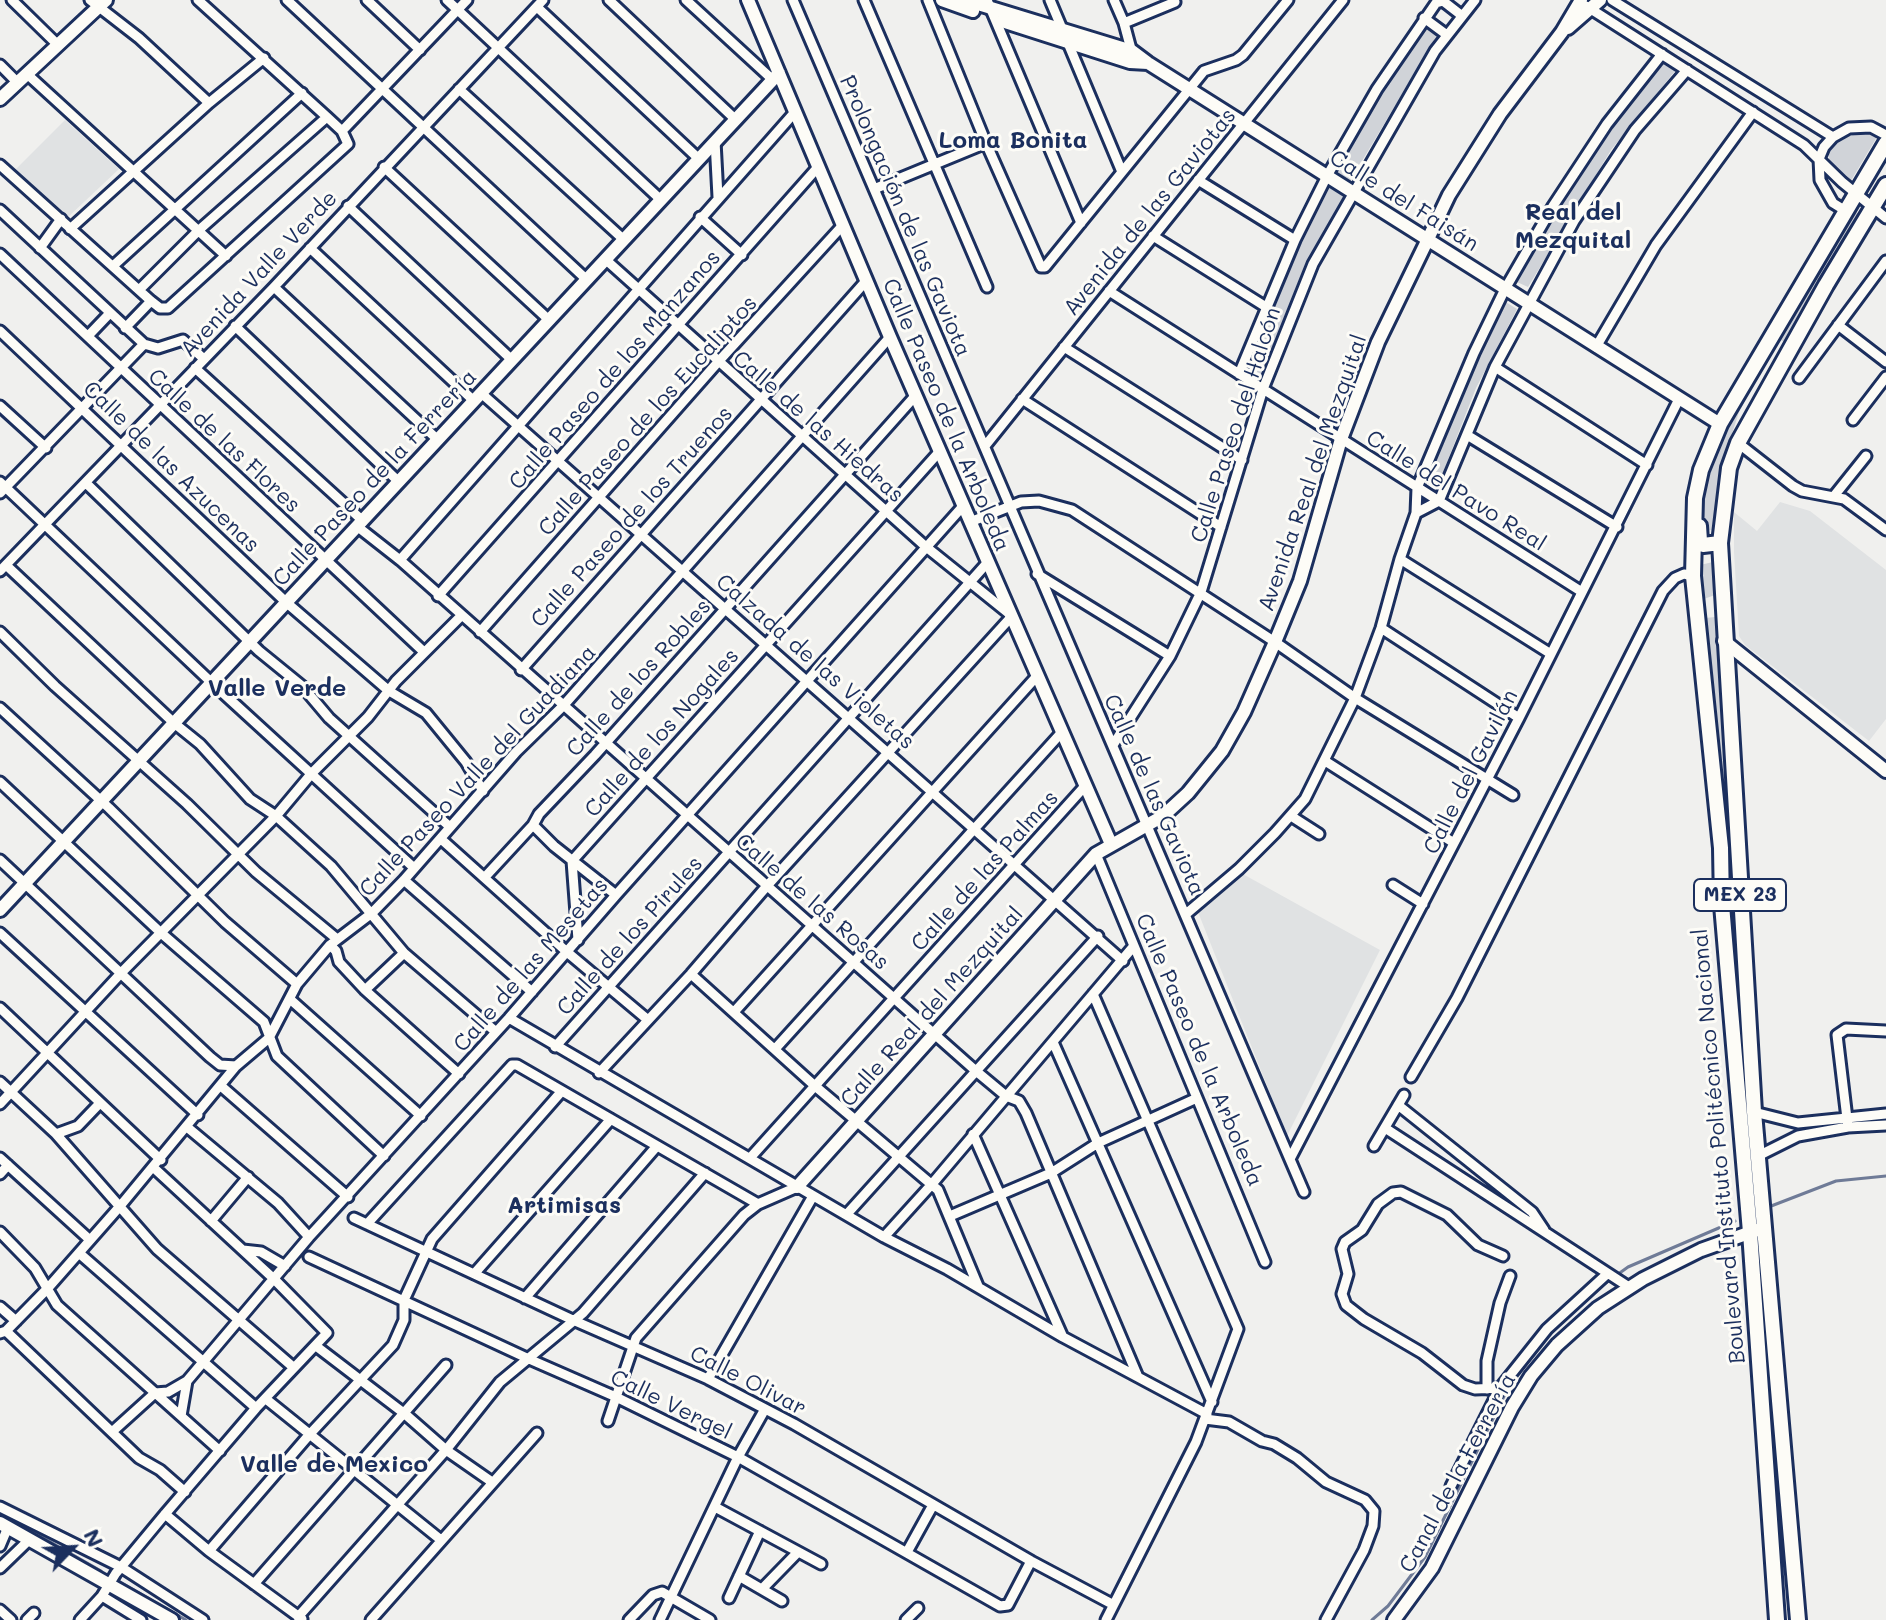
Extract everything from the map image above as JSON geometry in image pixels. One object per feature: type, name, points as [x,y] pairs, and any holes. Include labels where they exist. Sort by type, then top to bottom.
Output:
[{"type":"main road","name":"Boulevard Instituto Politécnico Nacional","points":[[1777,1620],[1757,1230],[1758,1156],[1747,1111],[1722,905],[1721,848],[1693,576],[1695,498],[1701,470],[1720,424],[1886,143]]},
{"type":"main road","name":"Boulevard Instituto Politécnico Nacional","points":[[1798,1620],[1747,1111],[1720,543],[1729,468],[1738,443],[1773,377],[1881,198]]},
{"type":"main road","points":[[1695,498],[1700,541],[1708,546],[1720,543]]},
{"type":"street","points":[[12,0],[58,45]]},
{"type":"street","points":[[2,169],[163,309],[226,256],[348,144],[342,131],[198,0]]},
{"type":"street","points":[[287,0],[586,279]]},
{"type":"street","points":[[367,0],[420,50]]},
{"type":"street","points":[[447,0],[661,200]]},
{"type":"street","points":[[342,131],[467,0]]},
{"type":"street","points":[[609,0],[736,120]]},
{"type":"street","points":[[686,0],[776,77]]},
{"type":"street","name":"Calle Paseo de la Arboleda","points":[[748,0],[776,77],[795,112],[1111,844]]},
{"type":"street","name":"Prolongación de las Gaviota","points":[[793,0],[985,446]]},
{"type":"street","points":[[864,0],[987,287]]},
{"type":"street","points":[[928,0],[1041,267],[1045,267],[1189,89],[1209,68],[1243,55],[1288,0]]},
{"type":"street","points":[[942,0],[992,10]]},
{"type":"street","points":[[965,0],[992,10],[1081,223]]},
{"type":"street","points":[[1050,0],[1122,172]]},
{"type":"street","points":[[1114,0],[1124,23],[1131,56]]},
{"type":"street","name":"Avenida de las Gaviotas","points":[[985,446],[1343,0]]},
{"type":"street","name":"Calle Paseo del Halcón","points":[[1113,745],[1170,656],[1201,592],[1263,389],[1313,264],[1352,192],[1447,35],[1475,0]]},
{"type":"street","points":[[1612,0],[1833,137]]},
{"type":"street","points":[[1447,35],[1424,18],[1439,1],[1461,15]]},
{"type":"street","points":[[1579,1],[1596,5],[1662,54],[1804,145],[1855,193],[1881,198],[1886,218]]},
{"type":"street","name":"Avenida Real del Mezquital","points":[[1096,854],[1147,827],[1188,793],[1222,751],[1244,712],[1300,581],[1341,439],[1378,342],[1449,195],[1500,114],[1562,32],[1579,1]]},
{"type":"street","points":[[1124,23],[1175,2]]},
{"type":"street","points":[[0,99],[98,3],[209,103]]},
{"type":"street","points":[[540,3],[699,159]]},
{"type":"street","name":"Avenida Valle Verde","points":[[3,568],[87,484],[540,3]]},
{"type":"street","name":"Avenida Real del Mezquital","points":[[1562,32],[1596,5]]},
{"type":"street","name":"Calle del Faisán","points":[[992,10],[1148,63],[1720,424]]},
{"type":"street","name":"Calle Paseo del Halcón","points":[[1239,374],[1295,240],[1327,176],[1377,89],[1424,18]]},
{"type":"street","points":[[1186,914],[1239,869],[1305,799],[1355,698],[1381,628],[1416,513],[1417,488],[1474,353],[1505,289],[1553,206],[1599,135],[1662,54]]},
{"type":"street","points":[[70,229],[209,103],[264,58]]},
{"type":"street","points":[[0,65],[22,78],[134,170],[226,256]]},
{"type":"street","points":[[1416,513],[1439,501],[1495,367],[1574,221],[1614,159],[1687,70]]},
{"type":"street","name":"Calle Paseo de la Ferrería","points":[[0,910],[776,77]]},
{"type":"street","points":[[459,89],[623,239]]},
{"type":"street","points":[[113,266],[302,93]]},
{"type":"street","points":[[400,560],[795,112]]},
{"type":"street","points":[[1596,347],[1656,245],[1753,112]]},
{"type":"street","points":[[139,290],[199,230],[327,117]]},
{"type":"street","points":[[1846,211],[1825,193],[1820,180],[1819,159],[1833,137],[1849,128],[1871,127],[1886,135]]},
{"type":"street","points":[[715,141],[718,197]]},
{"type":"street","points":[[874,189],[986,143]]},
{"type":"street","points":[[384,167],[549,320]]},
{"type":"street","name":"Calle Paseo de los Manzanos","points":[[438,596],[560,462],[818,167]]},
{"type":"street","points":[[1198,180],[1295,240]]},
{"type":"street","points":[[348,206],[512,360]]},
{"type":"street","points":[[0,210],[144,344],[158,348],[183,340],[204,359]]},
{"type":"street","points":[[700,217],[742,255]]},
{"type":"street","points":[[40,248],[61,219]]},
{"type":"street","name":"Calle Paseo de los Eucaliptos","points":[[480,632],[843,225]]},
{"type":"street","points":[[1153,236],[1266,307]]},
{"type":"street","name":"Calzada de las Violetas","points":[[310,248],[478,397],[519,425],[1123,961]]},
{"type":"street","name":"Calle de las Flores","points":[[0,254],[424,652]]},
{"type":"street","name":"Calle de las Hiedras","points":[[605,259],[925,546],[1012,616]]},
{"type":"street","points":[[1799,378],[1886,261]]},
{"type":"street","name":"Calle Paseo de los Truenos","points":[[521,670],[866,281]]},
{"type":"street","points":[[274,287],[438,440]]},
{"type":"street","name":"Calle del Pavo Real","points":[[1109,291],[1582,592]]},
{"type":"street","points":[[125,328],[151,301]]},
{"type":"street","points":[[88,336],[109,314]]},
{"type":"street","points":[[1838,325],[1886,362]]},
{"type":"street","points":[[235,326],[399,482]]},
{"type":"street","name":"Calle de las Azucenas","points":[[0,331],[287,603],[389,691],[426,713],[466,762],[483,791]]},
{"type":"street","name":"Calle Paseo Valle del Guadiana","points":[[3,1332],[48,1288],[158,1164],[236,1066],[269,1038],[297,984],[334,942],[372,913],[404,880],[516,752],[563,706],[890,337]]},
{"type":"street","points":[[144,344],[46,448],[2,488],[413,867]]},
{"type":"street","points":[[1064,347],[1242,460]]},
{"type":"street","points":[[1495,367],[1647,465]]},
{"type":"street","name":"Calle de las Rosas","points":[[195,368],[438,596],[976,1071],[1022,1106],[1138,1377]]},
{"type":"street","points":[[1853,420],[1886,377]]},
{"type":"street","name":"Calle de los Robles","points":[[485,877],[916,395]]},
{"type":"street","points":[[1022,399],[1221,527]]},
{"type":"street","name":"Calle del Gavilán","points":[[1290,1159],[1617,527],[1679,399]]},
{"type":"street","points":[[0,406],[46,448]]},
{"type":"street","points":[[1467,435],[1617,527]]},
{"type":"street","points":[[1738,443],[1793,486],[1802,491],[1844,499],[1885,527]]},
{"type":"street","name":"Calle de las Gaviota","points":[[985,446],[1037,574],[1304,1192]]},
{"type":"street","name":"Calle de los Nogales","points":[[572,861],[940,451]]},
{"type":"street","points":[[1834,496],[1866,456]]},
{"type":"street","points":[[87,484],[250,642],[302,686],[322,711],[450,827]]},
{"type":"street","points":[[970,522],[1009,506],[1039,501],[1072,510],[1201,592],[1355,698],[1513,795]]},
{"type":"street","name":"Calle de las Mesetas","points":[[187,1381],[309,1237],[459,1074],[964,505]]},
{"type":"street","points":[[1400,559],[1551,654]]},
{"type":"street","name":"Calle de los Pirules","points":[[555,1047],[988,562]]},
{"type":"street","points":[[3,568],[200,744],[250,799],[276,816],[331,866],[404,953],[496,1032]]},
{"type":"street","points":[[1037,574],[1170,656]]},
{"type":"street","points":[[1411,1077],[1457,998],[1663,591],[1675,578],[1684,574],[1693,576]]},
{"type":"street","points":[[0,1104],[84,1011],[276,816],[312,773],[461,616]]},
{"type":"street","points":[[599,1073],[1012,616]]},
{"type":"street","points":[[1381,628],[1519,718]]},
{"type":"street","points":[[0,632],[334,942],[339,962],[365,990],[459,1074]]},
{"type":"street","points":[[1724,641],[1886,771]]},
{"type":"street","points":[[734,1012],[1037,676]]},
{"type":"street","points":[[0,708],[225,922],[297,984]]},
{"type":"street","points":[[775,1049],[1062,732]]},
{"type":"street","points":[[1325,761],[1454,843]]},
{"type":"street","points":[[0,782],[160,932],[264,1022],[277,1056],[384,1156]]},
{"type":"street","name":"Calle de las Palmas","points":[[750,1158],[1085,786]]},
{"type":"street","points":[[1291,816],[1319,834]]},
{"type":"street","points":[[533,825],[616,895]]},
{"type":"street","points":[[441,839],[648,1020]]},
{"type":"street","name":"Calle Paseo de la Arboleda","points":[[1096,854],[1265,1262]]},
{"type":"street","name":"Calle Real del Mezquital","points":[[797,1187],[1096,854]]},
{"type":"street","points":[[0,860],[210,1057],[220,1065],[236,1066]]},
{"type":"street","points":[[572,861],[578,940]]},
{"type":"street","points":[[404,880],[532,992]]},
{"type":"street","points":[[1393,885],[1423,904]]},
{"type":"street","points":[[0,933],[198,1115]]},
{"type":"street","points":[[847,1214],[1098,936]]},
{"type":"street","points":[[884,1237],[1133,947]]},
{"type":"street","points":[[365,990],[404,953]]},
{"type":"street","points":[[691,974],[815,1086],[938,1190],[979,1287]]},
{"type":"street","points":[[1093,994],[1238,1334],[1196,1442],[1106,1620]]},
{"type":"street","points":[[291,1000],[421,1116]]},
{"type":"street","points":[[0,1008],[100,1103],[211,1221],[327,1333],[256,1408],[80,1620]]},
{"type":"street","points":[[509,1018],[884,1237],[979,1287],[1206,1416],[1229,1422],[1262,1441],[1274,1444],[1326,1482],[1365,1500],[1374,1511],[1373,1526],[1364,1550],[1326,1620]]},
{"type":"street","points":[[1847,1122],[1837,1035],[1846,1029],[1886,1031]]},
{"type":"street","points":[[1053,1042],[1212,1402]]},
{"type":"street","points":[[367,1224],[512,1065],[517,1065],[758,1204]]},
{"type":"street","points":[[0,1082],[56,1134],[157,1249],[293,1367]]},
{"type":"street","points":[[221,1086],[348,1197]]},
{"type":"street","points":[[209,1551],[396,1340],[404,1320],[404,1300],[437,1232],[561,1092]]},
{"type":"street","points":[[1374,1146],[1404,1095]]},
{"type":"street","points":[[950,1216],[1051,1173],[1098,1143],[1197,1098]]},
{"type":"street","points":[[56,1134],[78,1126],[100,1103]]},
{"type":"street","points":[[1398,1105],[1532,1212],[1546,1233]]},
{"type":"street","points":[[1747,1111],[1813,1128]]},
{"type":"street","points":[[1758,1156],[1813,1128],[1886,1114]]},
{"type":"street","points":[[474,1274],[611,1119]]},
{"type":"street","points":[[1787,1122],[1788,1141]]},
{"type":"street","points":[[1847,1122],[1886,1125]]},
{"type":"street","points":[[187,1127],[278,1203],[309,1237]]},
{"type":"street","points":[[1385,1128],[1629,1287]]},
{"type":"street","points":[[973,1134],[1063,1337]]},
{"type":"street","points":[[525,1298],[657,1146]]},
{"type":"street","points":[[0,1174],[4,1162],[90,1240]]},
{"type":"street","points":[[165,1514],[209,1551],[300,1618],[446,1450],[500,1382],[575,1321],[705,1173]]},
{"type":"street","points":[[211,1221],[248,1177]]},
{"type":"street","points":[[608,1421],[632,1345],[744,1215],[758,1204],[797,1187]]},
{"type":"street","points":[[1500,1388],[1475,1389],[1463,1385],[1422,1353],[1395,1339],[1346,1305],[1342,1294],[1348,1274],[1342,1249],[1345,1242],[1362,1230],[1378,1204],[1393,1193],[1401,1192],[1447,1215],[1478,1245],[1503,1256]]},
{"type":"street","points":[[708,1379],[813,1196]]},
{"type":"street","name":"Calle Olivar","points":[[354,1218],[708,1379],[1112,1604]]},
{"type":"street","name":"Canal de la Ferrería","points":[[1394,1620],[1432,1568],[1504,1420],[1531,1376],[1570,1333],[1610,1298],[1629,1287],[1701,1250],[1757,1230]]},
{"type":"street","points":[[0,1232],[28,1259],[57,1305],[220,1451]]},
{"type":"street","points":[[243,1250],[261,1252],[285,1266]]},
{"type":"street","points":[[79,1253],[256,1408]]},
{"type":"street","name":"Calle Vergel","points":[[309,1257],[616,1397],[738,1457],[1000,1606],[1006,1606],[1031,1561]]},
{"type":"street","points":[[1487,1389],[1487,1361],[1500,1303],[1510,1276]]},
{"type":"street","points":[[1451,1486],[1500,1388],[1547,1329],[1611,1276]]},
{"type":"street","points":[[0,1307],[16,1321]]},
{"type":"street","points":[[3,1332],[139,1458],[160,1470],[185,1492]]},
{"type":"street","points":[[316,1346],[405,1414],[446,1450],[492,1482]]},
{"type":"street","points":[[254,1584],[446,1365]]},
{"type":"street","points":[[113,1431],[155,1393],[168,1392],[187,1381]]},
{"type":"street","points":[[181,1416],[187,1381]]},
{"type":"street","points":[[266,1399],[441,1540]]},
{"type":"street","points":[[660,1620],[738,1457],[765,1409]]},
{"type":"street","points":[[371,1620],[537,1433]]},
{"type":"street","points":[[907,1552],[933,1505]]},
{"type":"street","points":[[0,1507],[172,1620]]},
{"type":"street","points":[[715,1507],[821,1564]]},
{"type":"street","points":[[0,1546],[4,1525],[111,1580],[203,1620]]},
{"type":"street","points":[[729,1598],[760,1531]]},
{"type":"street","points":[[0,1568],[30,1539]]},
{"type":"street","points":[[762,1589],[798,1552]]},
{"type":"street","points":[[739,1576],[782,1601]]},
{"type":"street","points":[[111,1580],[141,1620]]},
{"type":"street","points":[[629,1620],[658,1592],[710,1620]]},
{"type":"street","points":[[906,1620],[918,1608]]},
{"type":"street","points":[[0,1610],[11,1620]]},
{"type":"shaded area","points":[[1425,24],[1440,37],[1420,64],[1350,181],[1335,171]]},
{"type":"shaded area","points":[[1660,62],[1675,71],[1611,150],[1528,287],[1517,282],[1599,139]]},
{"type":"shaded area","points":[[65,120],[119,169],[66,219],[14,171]]},
{"type":"shaded area","points":[[1867,132],[1877,137],[1849,184],[1829,166],[1829,151],[1843,137]]},
{"type":"shaded area","points":[[1327,176],[1352,192],[1300,285],[1263,389],[1239,372]]},
{"type":"shaded area","points":[[1854,211],[1860,214],[1784,342],[1777,338]]},
{"type":"shaded area","points":[[1504,301],[1517,309],[1476,388],[1440,480],[1423,483],[1462,383]]},
{"type":"shaded area","points":[[1757,362],[1764,365],[1739,412],[1720,471],[1712,530],[1700,531],[1699,484]]},
{"type":"shaded area","points":[[1780,502],[1810,511],[1886,570],[1886,719],[1869,741],[1745,645],[1739,636],[1734,512],[1757,531]]},
{"type":"shaded area","points":[[1713,562],[1715,595],[1701,600],[1700,565]]},
{"type":"shaded area","points":[[1715,617],[1748,1092],[1741,1092],[1705,618]]},
{"type":"shaded area","points":[[1241,873],[1380,950],[1287,1136],[1198,912]]},
{"type":"waterway","points":[[1766,1208],[1836,1181],[1886,1176]]},
{"type":"waterway","points":[[1596,1290],[1628,1267],[1735,1221]]},
{"type":"waterway","points":[[1524,1364],[1561,1322]]},
{"type":"waterway","points":[[1372,1620],[1388,1606],[1425,1557],[1512,1380]]},
{"type":"waterway","points":[[0,1513],[101,1571]]},
{"type":"waterway","points":[[115,1579],[186,1620]]},
{"type":"district","name":"Loma Bonita","points":[[1013,141]]},
{"type":"district","name":"Real del Mezquital","points":[[1573,227]]},
{"type":"district","name":"Valle Verde","points":[[277,689]]},
{"type":"district","name":"Artimisas","points":[[564,1206]]},
{"type":"district","name":"Valle de Mexico","points":[[334,1465]]}]
